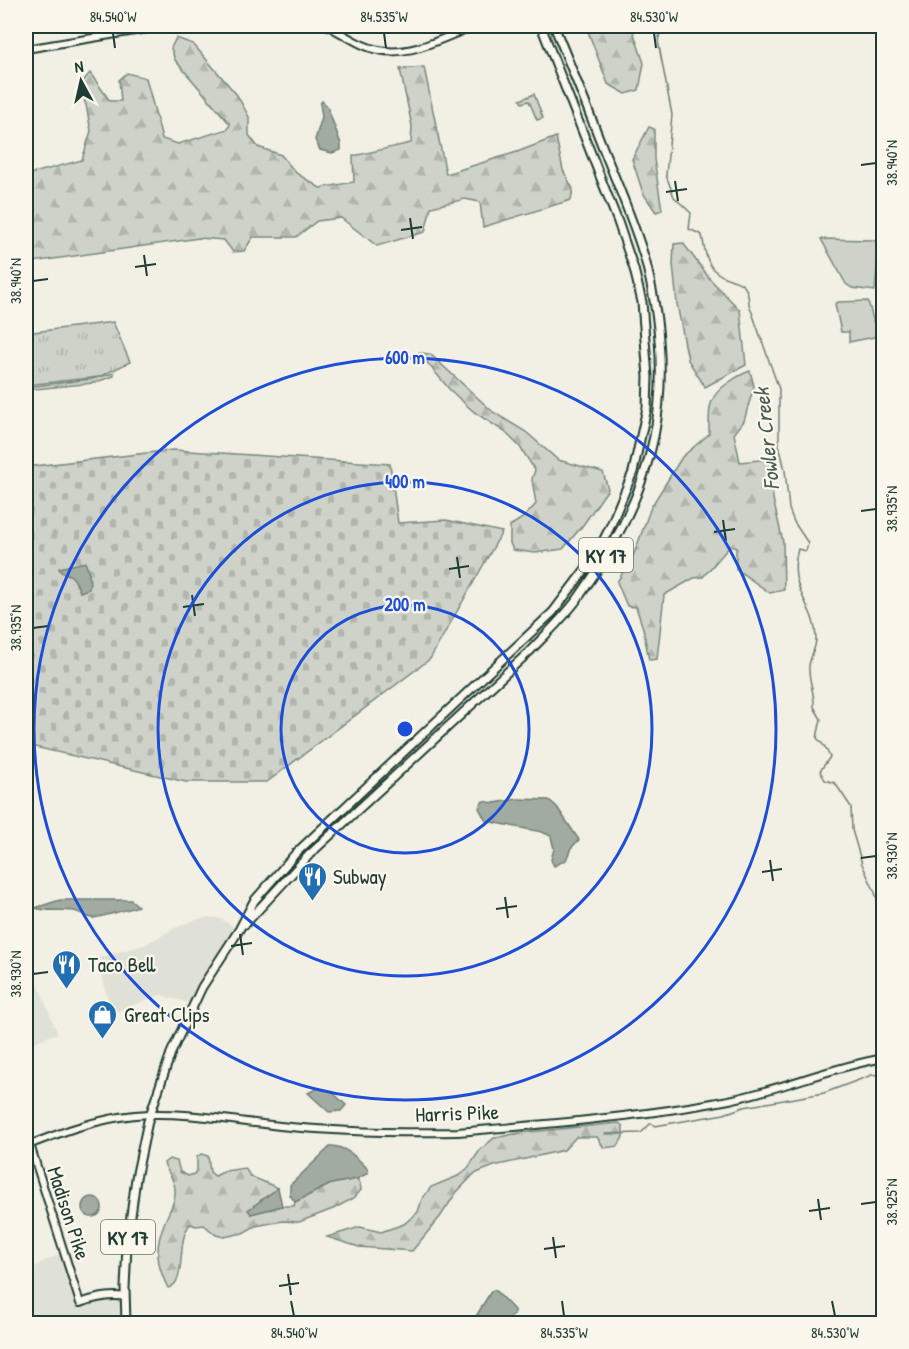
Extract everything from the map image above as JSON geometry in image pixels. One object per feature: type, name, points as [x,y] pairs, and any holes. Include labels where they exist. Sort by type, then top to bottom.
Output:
[{"type":"main road","points":[[26,49],[165,26]]},
{"type":"main road","points":[[328,26],[363,45],[394,52],[418,47],[474,26]]},
{"type":"main road","name":"KY 17","points":[[126,1323],[127,1246],[134,1193],[150,1114],[171,1053],[202,987],[239,930],[254,901],[296,853],[552,612],[596,555],[633,472],[647,408],[648,377],[642,302],[634,269],[618,222],[541,26]]},
{"type":"main road","name":"KY 17","points":[[239,930],[310,854],[530,651],[559,621],[581,595],[618,537],[642,479],[656,433],[660,403],[659,337],[655,303],[645,261],[632,222],[554,26]]},
{"type":"main road","name":"Harris Pike","points":[[28,1145],[84,1124],[150,1114],[194,1116],[311,1129],[458,1132],[674,1110],[731,1099],[833,1069],[884,1058]]},
{"type":"main road","name":"Madison Pike","points":[[26,1132],[28,1145],[80,1303],[117,1295],[125,1297]]},
{"type":"shaded area","points":[[322,101],[327,106],[341,144],[341,150],[332,153],[320,150],[315,140],[322,117],[320,104]]},
{"type":"shaded area","points":[[85,562],[90,586],[89,589],[80,592],[74,579],[61,572],[59,568]]},
{"type":"shaded area","points":[[518,799],[549,800],[557,807],[579,840],[571,848],[566,860],[554,866],[551,860],[554,849],[551,836],[542,832],[486,821],[479,808],[483,801],[494,803]]},
{"type":"shaded area","points":[[60,900],[131,900],[138,906],[92,918],[74,911],[35,908]]},
{"type":"shaded area","points":[[208,917],[219,918],[239,930],[192,1004],[160,995],[112,1013],[97,958],[144,945],[177,927]]},
{"type":"shaded area","points":[[26,939],[33,971],[58,1033],[26,1045]]},
{"type":"shaded area","points":[[318,1088],[331,1091],[346,1105],[341,1111],[329,1112],[308,1093]]},
{"type":"shaded area","points":[[331,1146],[342,1148],[351,1154],[368,1169],[368,1173],[357,1179],[331,1184],[295,1202],[290,1195],[290,1185]]},
{"type":"shaded area","points":[[278,1188],[282,1206],[251,1214],[248,1210]]},
{"type":"shaded area","points":[[92,1197],[99,1200],[102,1207],[99,1214],[92,1217],[85,1214],[82,1207],[85,1200]]},
{"type":"shaded area","points":[[64,1252],[80,1303],[125,1297],[126,1323],[26,1323],[26,1270]]},
{"type":"shaded area","points":[[493,1290],[514,1310],[514,1315],[501,1323],[472,1323],[490,1293]]},
{"type":"green space","points":[[586,26],[630,26],[632,28],[644,63],[639,90],[626,94],[608,84]]},
{"type":"green space","points":[[176,38],[193,44],[237,95],[249,117],[249,135],[258,147],[281,155],[296,173],[320,188],[354,182],[353,156],[411,143],[412,126],[400,69],[424,67],[446,174],[556,137],[563,170],[573,189],[571,200],[483,227],[480,202],[465,199],[431,207],[425,232],[377,246],[341,218],[317,221],[296,237],[253,237],[244,251],[233,252],[224,240],[199,238],[26,263],[26,175],[82,160],[91,131],[86,105],[79,86],[90,73],[110,101],[121,101],[119,80],[127,73],[146,78],[162,139],[178,144],[228,129],[230,124],[175,60],[171,48]]},
{"type":"green space","points":[[534,94],[543,118],[537,120],[529,101],[522,103],[520,100]]},
{"type":"green space","points":[[649,127],[654,129],[654,159],[662,210],[656,212],[643,193],[632,159]]},
{"type":"green space","points":[[821,239],[874,240],[879,245],[875,291],[852,288],[846,284]]},
{"type":"green space","points":[[683,243],[710,279],[740,310],[746,365],[705,387],[688,360],[677,304],[673,264],[674,244]]},
{"type":"green space","points":[[868,301],[877,334],[874,337],[849,342],[849,332],[841,332],[835,304]]},
{"type":"green space","points":[[113,322],[130,362],[99,377],[26,385],[26,333]]},
{"type":"green space","points":[[419,353],[430,354],[493,412],[526,432],[558,460],[603,472],[608,489],[563,549],[535,553],[513,550],[510,543],[510,526],[524,517],[536,504],[532,479],[535,470],[520,447],[505,432],[474,412],[450,390]]},
{"type":"green space","points":[[750,371],[754,386],[744,421],[734,434],[740,462],[770,459],[773,499],[783,542],[784,590],[770,593],[736,569],[736,548],[730,546],[703,577],[694,578],[664,595],[657,659],[649,660],[636,607],[627,606],[617,582],[634,554],[651,507],[682,457],[709,434],[709,411],[716,394],[733,379]]},
{"type":"green space","points":[[114,373],[114,376],[93,383],[26,390],[26,387],[92,379]]},
{"type":"green space","points":[[173,450],[390,464],[398,523],[446,520],[502,532],[430,659],[267,782],[186,782],[26,745],[26,467]]},
{"type":"green space","points":[[619,1123],[623,1126],[623,1137],[618,1146],[604,1148],[597,1137],[576,1137],[564,1150],[494,1166],[474,1174],[456,1193],[412,1251],[359,1247],[327,1237],[360,1227],[381,1232],[404,1224],[418,1212],[422,1199],[431,1187],[458,1176],[468,1168],[480,1150],[494,1138],[519,1133]]},
{"type":"green space","points":[[201,1154],[208,1156],[210,1172],[215,1176],[225,1171],[245,1168],[250,1176],[278,1188],[273,1194],[261,1200],[251,1214],[282,1206],[294,1206],[295,1202],[331,1184],[357,1179],[361,1190],[354,1198],[333,1209],[299,1222],[283,1221],[255,1226],[243,1233],[224,1237],[216,1235],[204,1225],[190,1224],[183,1241],[178,1279],[168,1288],[159,1265],[158,1249],[175,1189],[164,1163],[169,1159],[177,1161],[180,1172],[188,1176],[197,1170],[197,1157]]},
{"type":"waterway","name":"Fowler Creek","points":[[662,26],[658,41],[672,115],[666,175],[674,197],[691,213],[689,229],[702,235],[709,264],[721,275],[746,288],[749,304],[779,389],[779,445],[785,470],[789,509],[794,522],[808,543],[806,551],[798,549],[795,563],[798,586],[815,627],[816,642],[809,666],[814,707],[821,719],[817,738],[830,757],[820,771],[825,780],[835,783],[851,807],[852,830],[862,864],[884,918]]},
{"type":"waterway","points":[[605,1134],[641,1133],[651,1123],[655,1126],[824,1093],[872,1075],[884,1074]]},
{"type":"place","name":"Subway","points":[[312,902]]},
{"type":"place","name":"Taco Bell","points":[[67,990]]},
{"type":"place","name":"Great Clips","points":[[103,1040]]}]
